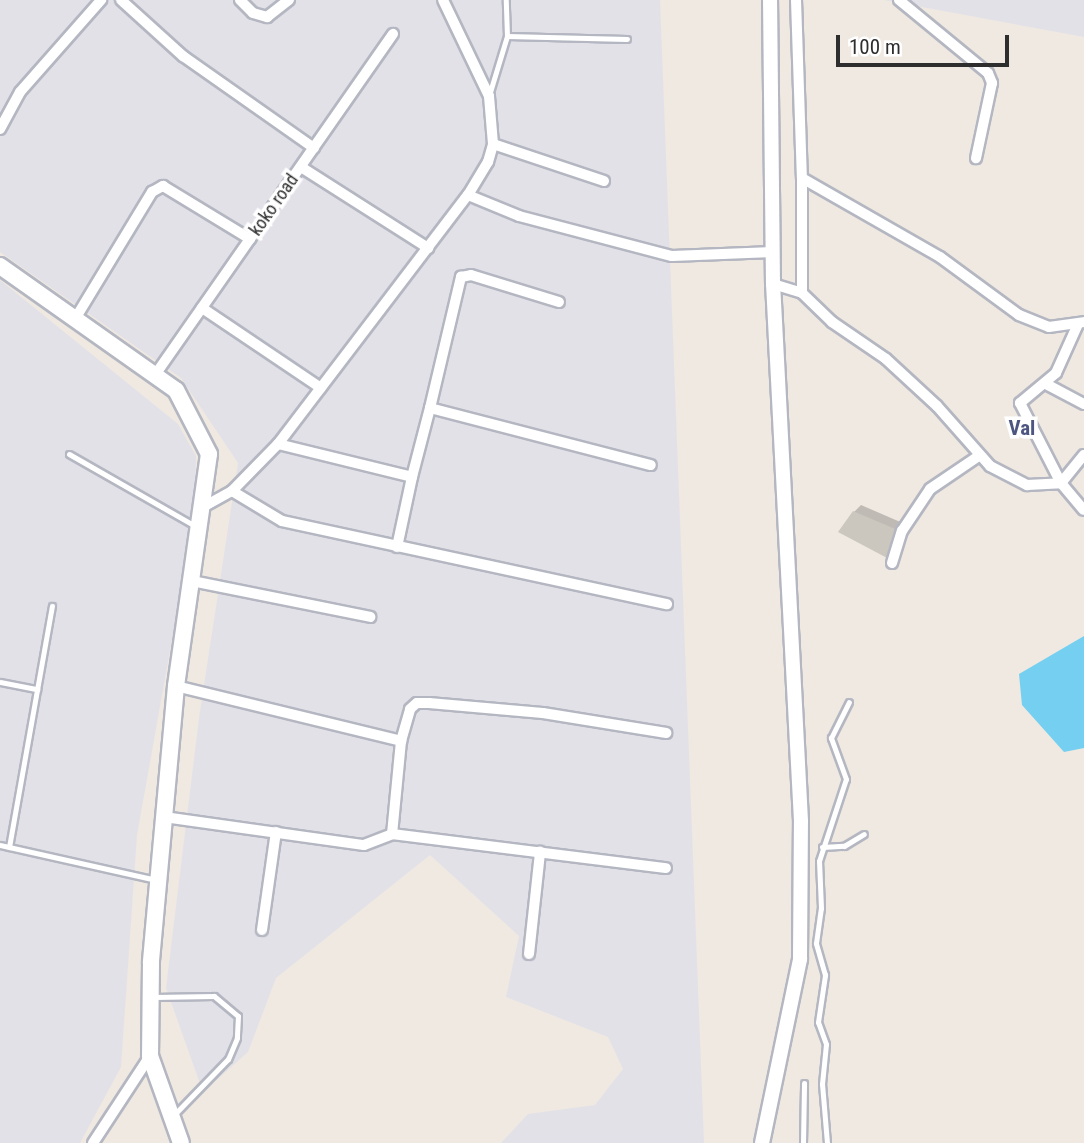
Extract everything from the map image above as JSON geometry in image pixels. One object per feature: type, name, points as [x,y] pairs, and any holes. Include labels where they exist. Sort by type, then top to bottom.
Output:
[{"type":"main road","points":[[0,266],[176,390],[209,454],[176,686],[156,880],[151,997],[149,1056],[181,1143]]},
{"type":"street","points":[[0,129],[20,92],[101,0]]},
{"type":"street","points":[[121,0],[183,56],[314,148]]},
{"type":"street","points":[[240,0],[253,13],[267,17],[289,0]]},
{"type":"street","points":[[203,507],[232,491],[278,444],[468,195],[493,144],[489,96],[443,0]]},
{"type":"street","points":[[762,1143],[800,959],[801,876],[794,615],[773,285],[770,0]]},
{"type":"street","points":[[796,0],[802,178],[802,293]]},
{"type":"street","points":[[899,0],[988,73],[992,83],[976,158]]},
{"type":"street","name":"koko road","points":[[155,375],[393,34]]},
{"type":"street","points":[[493,144],[604,181]]},
{"type":"street","points":[[301,167],[428,248]]},
{"type":"street","points":[[802,178],[940,257],[1019,315],[1049,327],[1081,323]]},
{"type":"street","points":[[75,319],[152,192],[163,186],[250,239]]},
{"type":"street","points":[[468,195],[519,215],[673,256],[773,252]]},
{"type":"street","points":[[397,547],[461,277],[471,275],[559,302]]},
{"type":"street","points":[[773,285],[802,293],[832,322],[896,369],[980,455],[1027,485],[1061,483],[1084,454]]},
{"type":"street","points":[[202,308],[321,388]]},
{"type":"street","points":[[1081,323],[1046,384],[1024,397],[1021,407],[1061,483],[1084,510]]},
{"type":"street","points":[[1046,384],[1084,404]]},
{"type":"street","points":[[430,408],[651,465]]},
{"type":"street","points":[[278,444],[412,477]]},
{"type":"street","points":[[892,564],[902,531],[930,489],[980,455]]},
{"type":"street","points":[[232,491],[282,521],[667,604]]},
{"type":"street","points":[[192,581],[370,617]]},
{"type":"street","points":[[176,686],[401,741]]},
{"type":"street","points":[[393,834],[401,741],[410,709],[417,703],[543,713],[666,733]]},
{"type":"street","points":[[164,817],[364,845],[393,834],[666,868]]},
{"type":"street","points":[[262,930],[276,832]]},
{"type":"street","points":[[529,954],[540,852]]},
{"type":"street","points":[[93,1143],[149,1056]]},
{"type":"lane","points":[[489,96],[507,36],[506,0]]},
{"type":"lane","points":[[507,36],[626,39]]},
{"type":"lane","points":[[69,454],[200,529]]},
{"type":"lane","points":[[9,847],[52,606]]},
{"type":"lane","points":[[0,682],[37,689]]},
{"type":"lane","points":[[827,1143],[821,1084],[826,1044],[818,1022],[825,975],[816,943],[822,848],[846,779],[831,738],[849,702]]},
{"type":"lane","points":[[822,848],[844,846],[864,834]]},
{"type":"lane","points":[[0,845],[156,880]]},
{"type":"lane","points":[[151,997],[214,996],[238,1016],[237,1038],[228,1059],[172,1117]]},
{"type":"lane","points":[[803,1143],[804,1083]]},
{"type":"shaded area","points":[[0,0],[660,0],[704,1143],[501,1143],[528,1114],[595,1105],[623,1069],[608,1037],[506,997],[519,936],[430,855],[276,978],[248,1052],[203,1092],[166,988],[199,718],[238,463],[181,378],[0,252]]},
{"type":"shaded area","points":[[884,0],[1084,0],[1084,37]]},
{"type":"shaded area","points":[[0,280],[178,424],[196,456],[195,511],[137,835],[121,1067],[80,1143],[0,1143]]},
{"type":"water","points":[[1084,636],[1084,748],[1064,752],[1022,705],[1019,674]]},
{"type":"building","points":[[853,511],[900,531],[889,559],[838,532]]},
{"type":"district","name":"Val","points":[[1022,428]]}]
